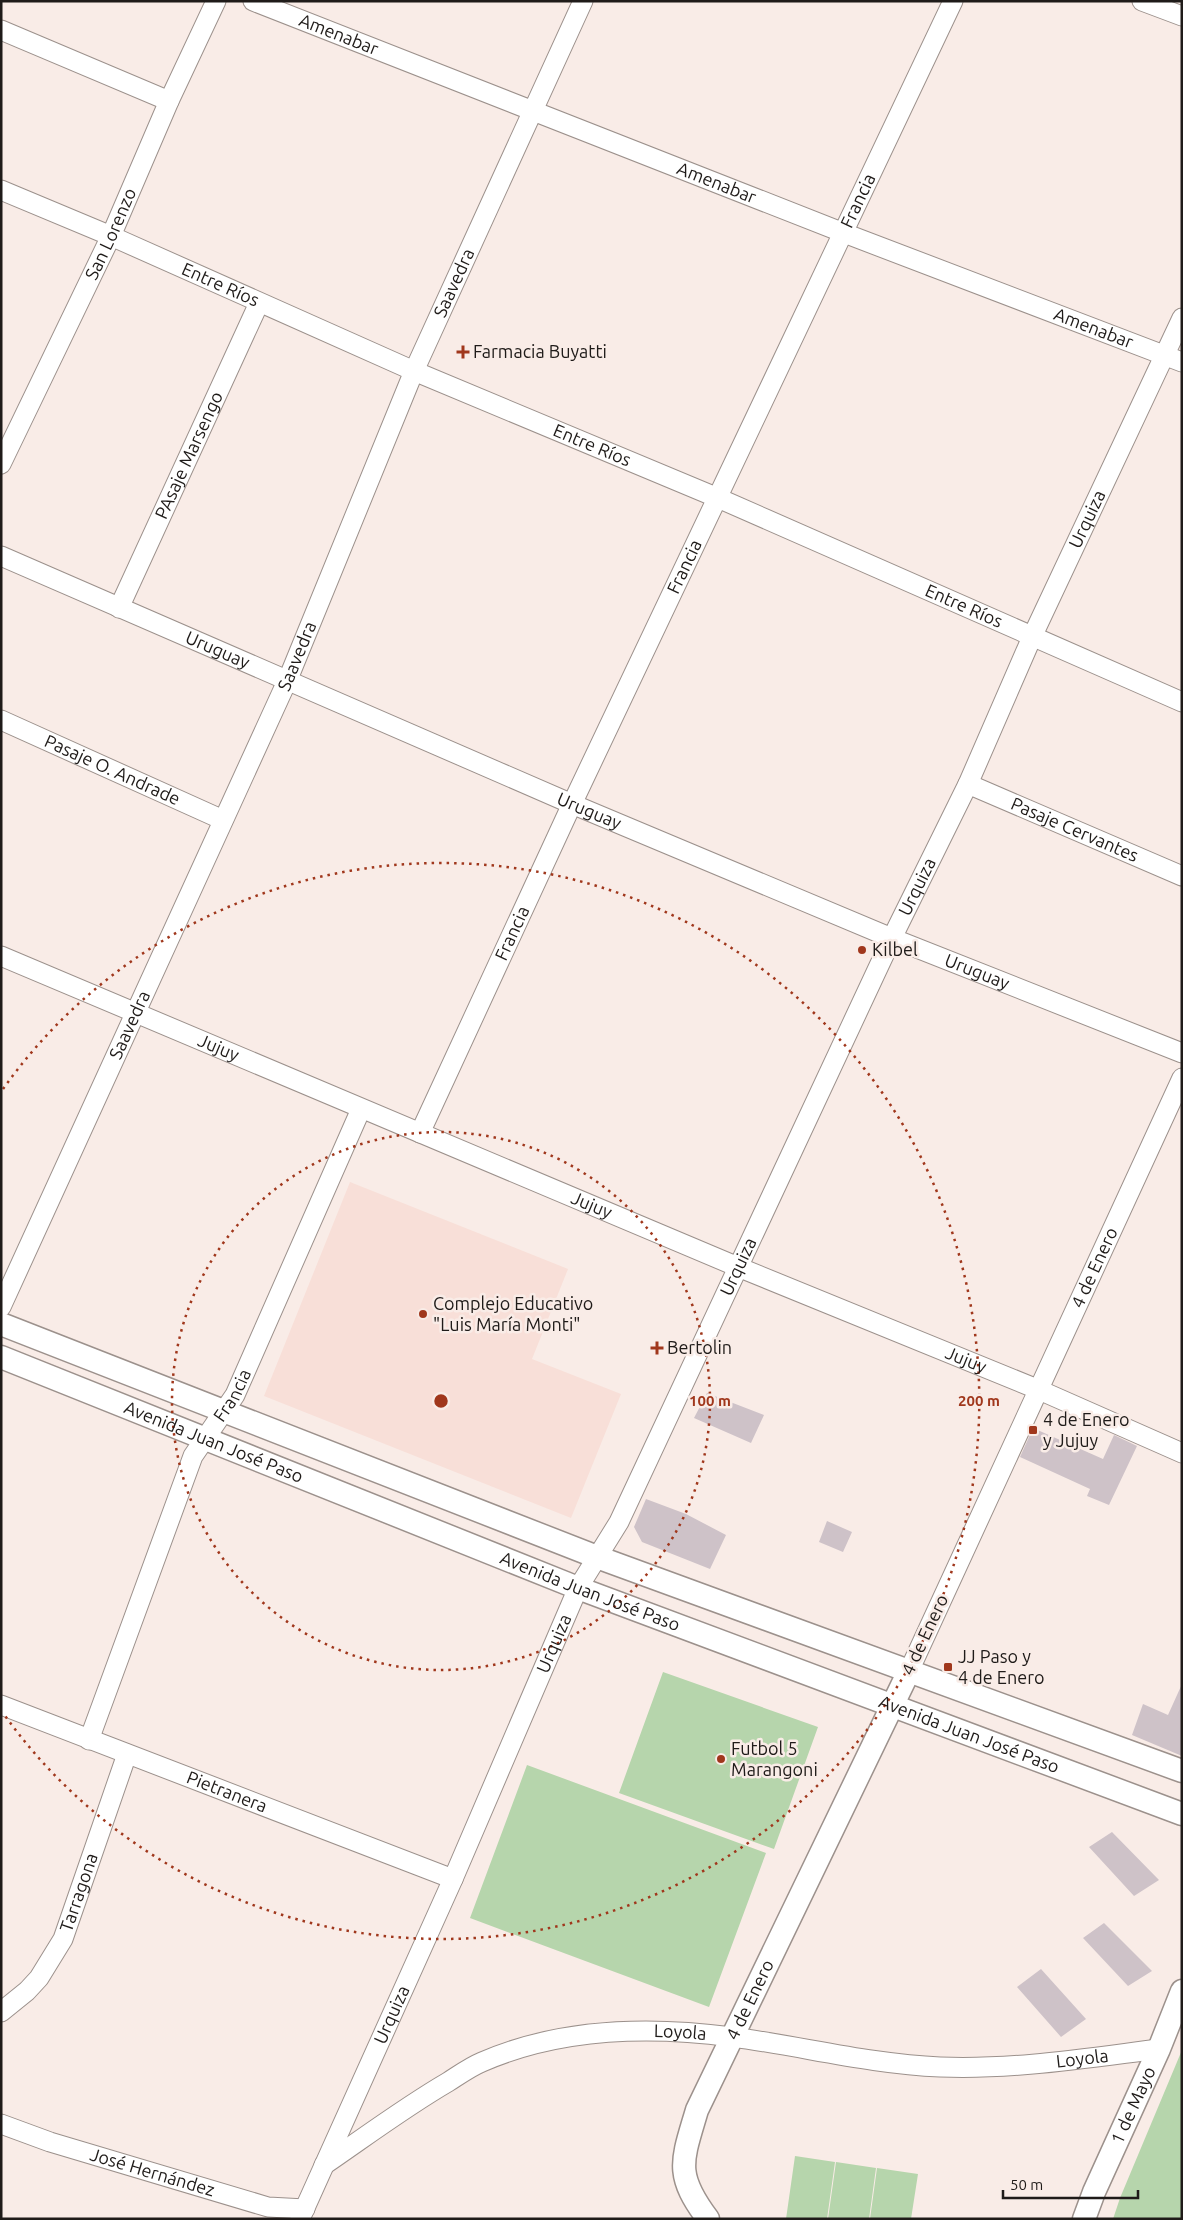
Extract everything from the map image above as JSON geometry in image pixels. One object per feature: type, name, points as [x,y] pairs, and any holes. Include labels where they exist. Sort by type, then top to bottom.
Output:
[{"type":"main road","name":"Avenida Juan José Paso","points":[[1,1324],[597,1557],[1182,1771]]},
{"type":"main road","name":"Avenida Juan José Paso","points":[[1,1357],[578,1588],[1182,1814]]},
{"type":"main road","name":"4 de Enero","points":[[708,2219],[695,2201],[686,2183],[684,2165],[697,2110],[731,2036],[909,1671]]},
{"type":"main road","name":"1 de Mayo","points":[[1084,2219],[1094,2192],[1159,2049],[1182,1991]]},
{"type":"street","name":"San Lorenzo","points":[[1,464],[110,236],[168,101],[216,1]]},
{"type":"street","name":"Amenabar","points":[[253,1],[532,109],[844,234],[1173,359]]},
{"type":"street","name":"Saavedra","points":[[1,1307],[288,679],[414,371],[582,1]]},
{"type":"street","name":"Francia","points":[[420,1133],[572,804],[954,1]]},
{"type":"street","points":[[1142,1],[1182,16]]},
{"type":"street","points":[[1,30],[168,101]]},
{"type":"street","name":"Entre Ríos","points":[[1,190],[110,236],[414,371],[718,498],[1182,702]]},
{"type":"street","name":"PAsaje Marsengo","points":[[119,608],[258,303]]},
{"type":"street","name":"Urquiza","points":[[302,2214],[453,1879],[578,1588],[619,1522],[892,938],[968,784],[1032,637],[1173,359],[1182,318]]},
{"type":"street","name":"Uruguay","points":[[1,556],[288,679],[572,804],[892,938],[1182,1053]]},
{"type":"street","name":"Pasaje O. Andrade","points":[[1,720],[223,820]]},
{"type":"street","name":"Pasaje Cervantes","points":[[968,784],[1182,876]]},
{"type":"street","name":"Jujuy","points":[[1,956],[738,1267],[1037,1389],[1182,1453]]},
{"type":"street","name":"4 de Enero","points":[[909,1671],[1037,1389],[1182,1078]]},
{"type":"street","name":"Francia","points":[[90,1740],[193,1456],[235,1395],[361,1109]]},
{"type":"street","points":[[1,1722],[9,1708]]},
{"type":"street","name":"Pietranera","points":[[9,1708],[453,1879]]},
{"type":"street","name":"Tarragona","points":[[1,2012],[27,1991],[39,1978],[64,1939],[127,1754]]},
{"type":"street","name":"Loyola","points":[[324,2166],[447,2082],[480,2062],[521,2048],[571,2036],[611,2031],[731,2036],[862,2059],[940,2067],[1026,2065],[1159,2049]]},
{"type":"street","name":"José Hernández","points":[[1,2124],[50,2142],[268,2207],[302,2214]]},
{"type":"shaded area","name":"Complejo Educativo \"Luis María Monti\"","points":[[350,1182],[568,1269],[532,1359],[621,1394],[571,1518],[264,1396]]},
{"type":"green space","points":[[663,1672],[818,1727],[774,1849],[619,1793]]},
{"type":"green space","points":[[527,1765],[766,1853],[709,2007],[470,1918]]},
{"type":"green space","points":[[1182,2050],[1182,2219],[1113,2219],[1120,2198]]},
{"type":"green space","points":[[795,2156],[835,2162],[827,2219],[786,2219]]},
{"type":"green space","points":[[836,2162],[876,2168],[869,2219],[828,2219]]},
{"type":"green space","points":[[877,2168],[918,2174],[911,2219],[870,2219]]},
{"type":"building","points":[[707,1393],[764,1415],[751,1443],[694,1418]]},
{"type":"building","points":[[1033,1428],[1103,1459],[1114,1435],[1137,1446],[1109,1505],[1087,1496],[1090,1489],[1020,1457]]},
{"type":"building","points":[[646,1499],[686,1514],[726,1535],[710,1569],[642,1542],[634,1527]]},
{"type":"building","points":[[827,1521],[852,1532],[843,1552],[819,1542]]},
{"type":"building","points":[[1182,1684],[1182,1756],[1132,1735],[1143,1704],[1168,1715]]},
{"type":"building","points":[[1112,1832],[1159,1880],[1134,1896],[1089,1847]]},
{"type":"building","points":[[1104,1923],[1152,1971],[1128,1986],[1083,1938]]},
{"type":"building","points":[[1041,1969],[1086,2019],[1061,2037],[1017,1987]]},
{"type":"place","name":"Farmacia Buyatti","points":[[463,352]]},
{"type":"place","name":"Kilbel","points":[[862,950]]},
{"type":"place","name":"Complejo Educativo \"Luis María Monti\"","points":[[423,1314]]},
{"type":"place","name":"Bertolin","points":[[657,1348]]},
{"type":"place","name":"4 de Enero y Jujuy","points":[[1033,1430]]},
{"type":"place","name":"JJ Paso y 4 de Enero","points":[[948,1667]]},
{"type":"place","name":"Futbol 5 Marangoni","points":[[721,1759]]}]
